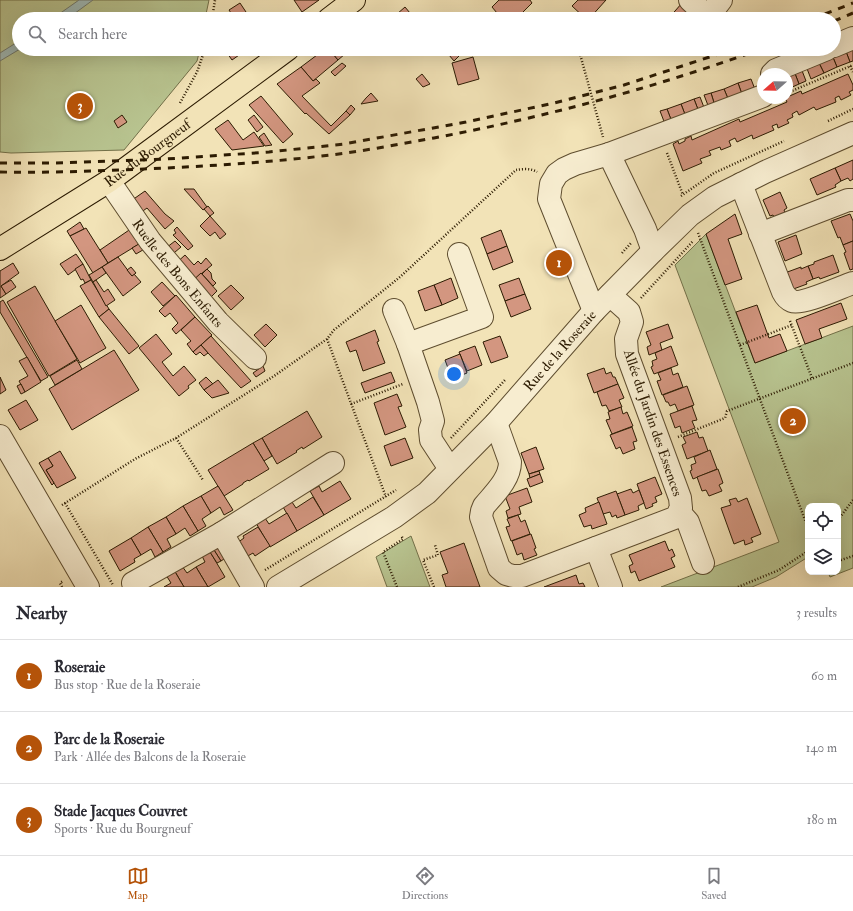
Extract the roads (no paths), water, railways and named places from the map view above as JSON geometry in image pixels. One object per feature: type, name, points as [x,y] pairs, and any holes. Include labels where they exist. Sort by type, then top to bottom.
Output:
[{"type":"main road","points":[[338,12],[354,0]]},
{"type":"main road","name":"Rue du Bourgneuf","points":[[0,249],[108,182],[279,56]]},
{"type":"street","points":[[690,0],[715,8]]},
{"type":"street","points":[[841,43],[853,38]]},
{"type":"street","points":[[781,68],[810,56]]},
{"type":"street","points":[[594,311],[549,199],[551,184],[557,174],[575,164],[660,136],[757,98]]},
{"type":"street","name":"Rue de la Roseraie","points":[[278,587],[394,517],[427,493],[496,423],[594,311],[652,251],[690,215],[715,197],[853,133]]},
{"type":"street","points":[[609,154],[645,229],[652,251]]},
{"type":"street","name":"Ruelle des Bons Enfants","points":[[108,182],[150,241],[218,322],[255,358]]},
{"type":"street","points":[[741,184],[786,298],[792,301],[803,301],[853,283]]},
{"type":"street","points":[[760,234],[842,202],[853,200]]},
{"type":"street","points":[[408,344],[482,317],[459,254]]},
{"type":"street","name":"Allée du Jardin des Essences","points":[[496,423],[510,462],[510,468],[508,476],[484,506],[481,517],[499,568],[507,580],[513,576],[522,576],[676,517],[681,508],[680,498],[626,354],[626,339],[632,322],[629,312],[610,295]]},
{"type":"street","points":[[394,310],[408,344],[428,402],[433,421],[430,430],[431,440],[450,469]]},
{"type":"street","points":[[0,436],[88,587]]},
{"type":"street","points":[[124,585],[222,533],[333,463]]},
{"type":"street","name":"Allée du Jardin des Essences","points":[[679,512],[688,522],[703,563]]},
{"type":"street","points":[[222,533],[251,583]]},
{"type":"street","points":[[596,548],[612,587]]},
{"type":"water","points":[[79,0],[93,0],[77,12],[62,12]]},
{"type":"water","points":[[12,45],[12,54],[0,61],[0,53]]},
{"type":"railway","points":[[830,12],[853,3]]},
{"type":"railway","points":[[841,18],[853,13]]},
{"type":"railway","points":[[0,163],[53,163],[166,159],[269,152],[344,144],[466,122],[554,103],[624,85],[713,56]]},
{"type":"railway","points":[[0,172],[90,171],[220,165],[296,159],[368,150],[476,130],[558,111],[640,89],[741,56]]},
{"type":"place","name":"Stade Jacques Couvret","points":[[80,106]]},
{"type":"place","name":"Roseraie","points":[[559,263]]},
{"type":"place","name":"Parc de la Roseraie","points":[[793,421]]}]
